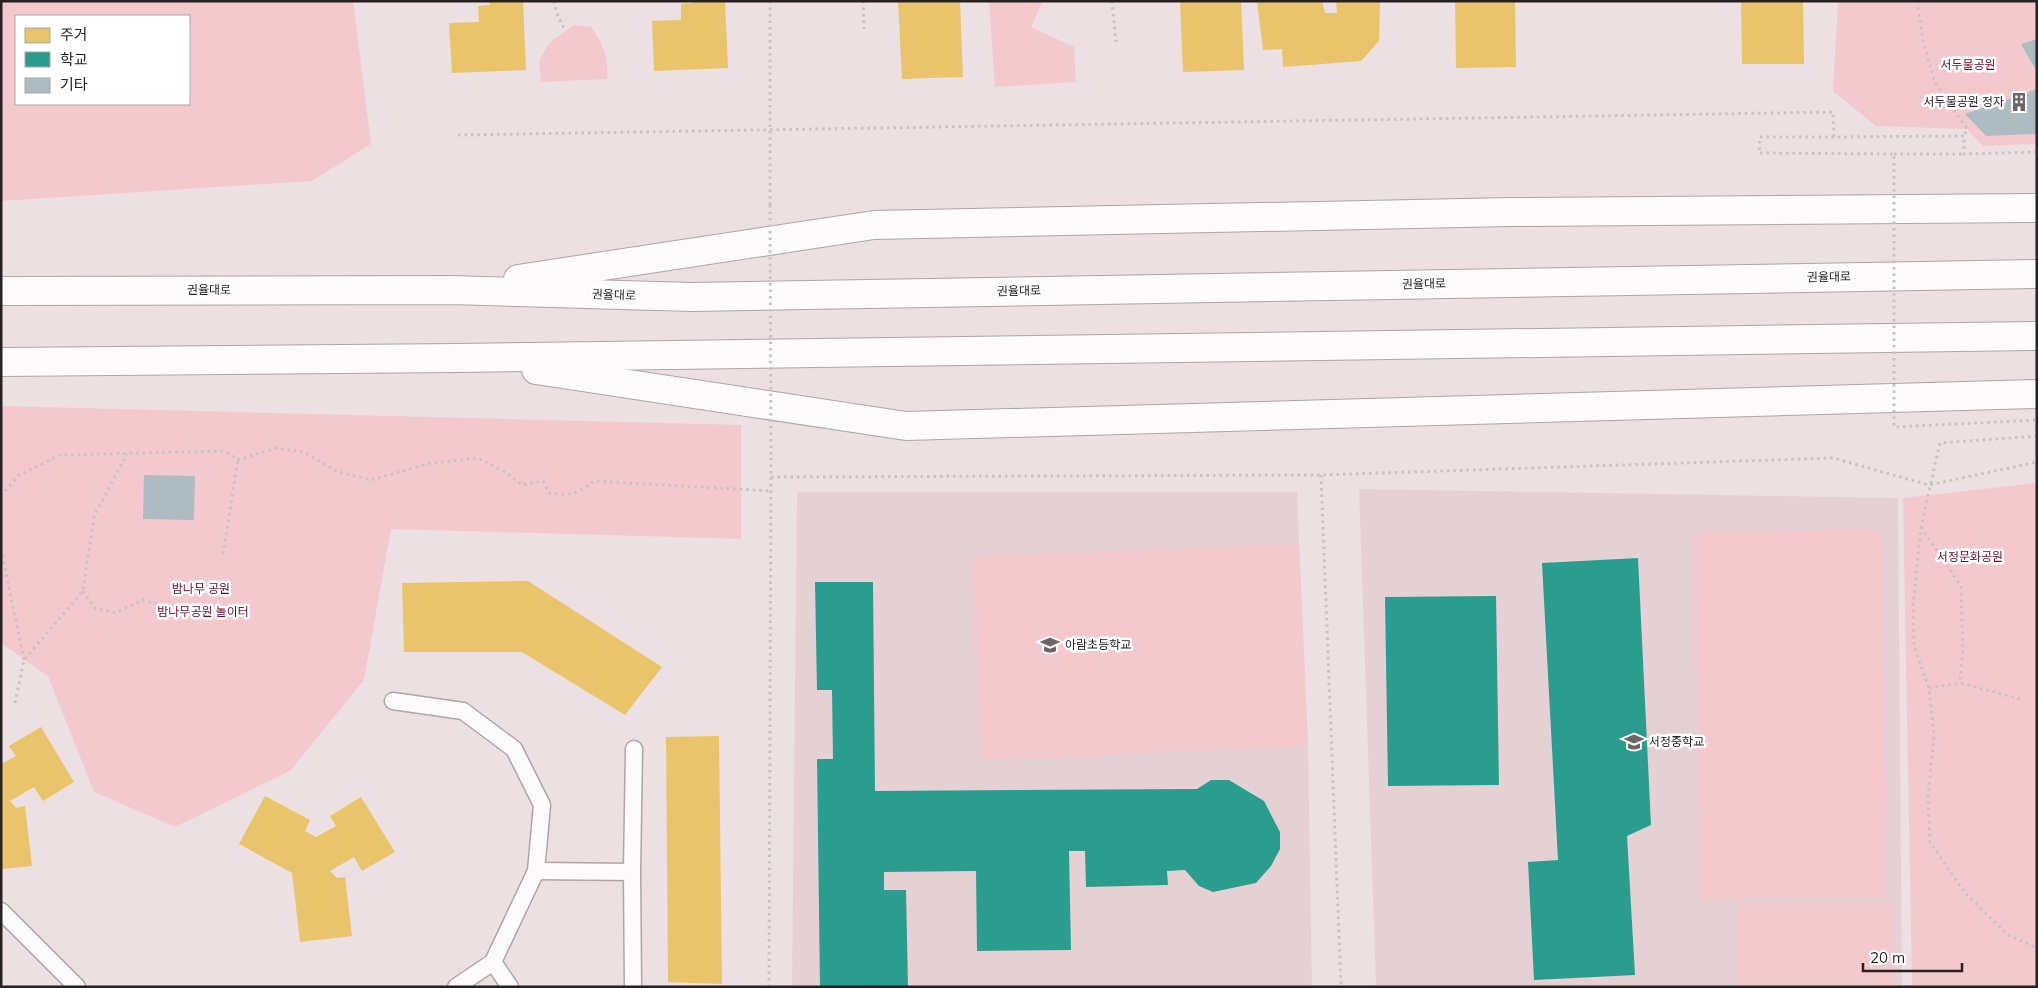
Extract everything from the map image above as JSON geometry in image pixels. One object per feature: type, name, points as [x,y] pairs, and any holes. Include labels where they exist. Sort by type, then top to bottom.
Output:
[{"type":"highway","points":[[450,290],[874,226],[1500,213],[2037,208]]},
{"type":"highway","name":"권율대로","points":[[1,291],[450,290],[692,297],[2037,274]]},
{"type":"highway","points":[[1,362],[458,358],[2037,336]]},
{"type":"highway","points":[[458,358],[906,426],[2037,394]]},
{"type":"lane","points":[[393,701],[463,711],[514,749],[542,805],[536,871],[493,962],[456,987]]},
{"type":"lane","points":[[634,749],[632,872],[634,987]]},
{"type":"lane","points":[[536,871],[632,872]]},
{"type":"lane","points":[[1,912],[77,987]]},
{"type":"lane","points":[[493,962],[510,987]]},
{"type":"path","points":[[554,1],[556,11],[565,31]]},
{"type":"path","points":[[769,987],[770,1]]},
{"type":"path","points":[[863,1],[864,28]]},
{"type":"path","points":[[1112,1],[1116,42]]},
{"type":"path","points":[[1917,1],[1922,40],[1935,83],[1967,129],[1964,136],[1964,154]]},
{"type":"path","points":[[458,135],[1833,112],[1834,137]]},
{"type":"path","points":[[1964,136],[1760,137],[1759,153],[1964,154],[2037,152]]},
{"type":"path","points":[[1894,154],[1894,427],[2037,420]]},
{"type":"path","points":[[2037,436],[1940,443],[1929,485],[1922,527],[1914,605],[1914,646],[1928,688],[1934,734],[1928,797],[1930,842],[1965,893],[2008,935],[2037,948]]},
{"type":"path","points":[[238,460],[276,448],[304,452],[338,472],[371,480],[431,463],[478,458],[507,473],[522,485],[543,481],[549,493],[565,495],[581,491],[594,481],[771,491]]},
{"type":"path","points":[[1,496],[19,475],[60,455],[225,451],[238,460]]},
{"type":"path","points":[[24,660],[83,591],[94,516],[128,453]]},
{"type":"path","points":[[771,477],[1321,475],[1833,458],[1929,485],[2037,462]]},
{"type":"path","points":[[224,554],[238,460]]},
{"type":"path","points":[[1321,475],[1341,987]]},
{"type":"path","points":[[1922,527],[1961,586],[1963,651],[1960,683]]},
{"type":"path","points":[[1,549],[24,660],[15,703]]},
{"type":"path","points":[[83,591],[95,608],[116,613],[143,600],[166,607]]},
{"type":"path","points":[[1928,688],[1960,683],[2024,700]]},
{"type":"shaded area","name":"서정중학교","points":[[1359,489],[1898,498],[1902,987],[1376,987]]},
{"type":"shaded area","name":"아람초등학교","points":[[797,492],[1297,492],[1308,746],[1312,987],[792,987]]},
{"type":"green space","points":[[1,1],[353,1],[371,144],[312,181],[1,201]]},
{"type":"green space","points":[[989,1],[1043,1],[1031,27],[1074,47],[1076,82],[995,87]]},
{"type":"green space","name":"서두물공원","points":[[1838,1],[2037,1],[2037,144],[1983,146],[1967,129],[1876,126],[1833,91]]},
{"type":"green space","points":[[574,25],[591,27],[595,33],[602,45],[606,58],[607,79],[541,82],[539,61],[550,42]]},
{"type":"green space","name":"밤나무 공원","points":[[1,406],[741,425],[741,539],[391,529],[364,680],[290,771],[175,827],[94,792],[48,676],[1,643]]},
{"type":"green space","name":"서정문화공원","points":[[2037,483],[2037,987],[1912,987],[1903,498]]},
{"type":"green space","points":[[1882,529],[1888,897],[1700,899],[1694,532]]},
{"type":"green space","points":[[1299,544],[1308,746],[981,760],[972,557]]},
{"type":"green space","points":[[1737,903],[1893,904],[1893,987],[1737,987]]},
{"type":"building: 주거","points":[[490,1],[523,1],[526,70],[452,73],[449,23],[479,22],[478,6],[490,5]]},
{"type":"building: 주거","points":[[692,1],[725,1],[728,68],[654,71],[652,21],[681,20],[681,4],[692,3]]},
{"type":"building: 주거","points":[[898,1],[960,1],[963,77],[902,79]]},
{"type":"building: 주거","points":[[1180,1],[1241,1],[1244,70],[1183,72]]},
{"type":"building: 주거","points":[[1257,1],[1322,1],[1325,13],[1337,13],[1336,1],[1380,1],[1379,41],[1361,61],[1283,67],[1282,49],[1263,50]]},
{"type":"building: 주거","points":[[1455,1],[1515,1],[1516,67],[1456,68]]},
{"type":"building: 주거","points":[[1741,1],[1803,1],[1804,64],[1742,64]]},
{"type":"building: 주거","points":[[528,581],[662,667],[625,715],[522,652],[404,652],[402,583]]},
{"type":"building: 주거","points":[[41,727],[74,782],[43,801],[34,787],[10,801],[16,808],[25,806],[32,866],[1,869],[1,764],[16,756],[9,746]]},
{"type":"building: 주거","points":[[719,736],[722,984],[668,982],[666,737]]},
{"type":"building: 주거","points":[[265,796],[310,820],[305,831],[316,837],[336,826],[330,816],[361,797],[395,852],[362,871],[354,857],[330,871],[337,878],[345,877],[352,936],[300,942],[292,873],[239,844]]},
{"type":"building: 학교","points":[[1638,558],[1651,825],[1627,836],[1635,975],[1534,980],[1528,862],[1558,860],[1542,563]]},
{"type":"building: 학교","points":[[815,582],[873,582],[875,791],[1197,789],[1211,780],[1229,780],[1264,801],[1280,832],[1280,849],[1271,866],[1256,883],[1213,892],[1199,886],[1185,870],[1167,871],[1168,885],[1086,887],[1085,851],[1069,851],[1071,950],[977,951],[976,871],[884,872],[884,890],[906,890],[908,987],[820,987],[817,759],[833,759],[832,690],[817,690]]},
{"type":"building: 학교","points":[[1496,596],[1499,785],[1388,786],[1385,597]]},
{"type":"building: 기타","points":[[2037,39],[2037,72],[2021,44]]},
{"type":"building: 기타","name":"서두물공원 정자","points":[[2037,89],[2037,134],[1986,136],[1965,114]]},
{"type":"building: 기타","points":[[144,475],[195,476],[194,520],[143,519]]},
{"type":"place","name":"서두물공원 정자","points":[[2019,102]]},
{"type":"place","name":"아람초등학교","points":[[1050,645]]},
{"type":"place","name":"서정중학교","points":[[1634,742]]},
{"type":"park label","name":"밤나무공원 놀이터","points":[[203,612]]}]
